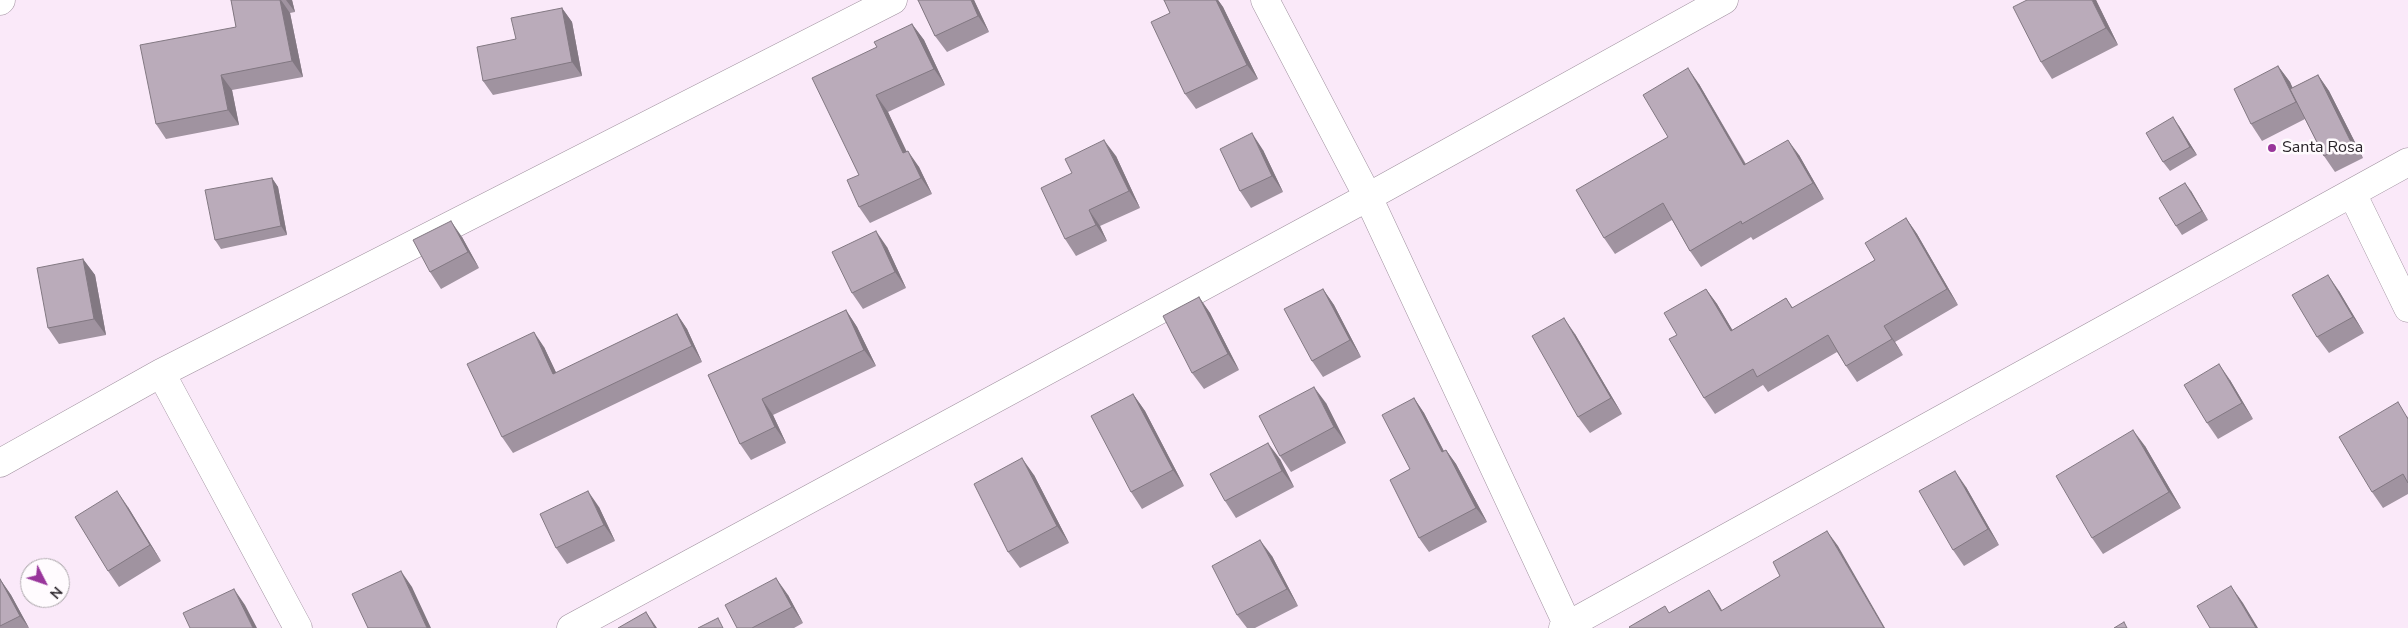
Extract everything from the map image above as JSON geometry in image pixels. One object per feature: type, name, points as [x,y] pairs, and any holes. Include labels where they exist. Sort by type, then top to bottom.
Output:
[{"type":"street","points":[[0,463],[161,373],[893,0]]},
{"type":"street","points":[[1265,0],[1368,197],[1566,627],[2408,162]]},
{"type":"street","points":[[571,628],[1368,197],[1724,0]]},
{"type":"street","points":[[2352,193],[2408,308]]},
{"type":"street","points":[[161,373],[298,628]]},
{"type":"building","points":[[231,0],[280,0],[292,61],[221,75],[228,110],[156,124],[140,45],[236,27]]},
{"type":"building","points":[[918,0],[971,0],[978,16],[935,36]]},
{"type":"building","points":[[1164,0],[1216,0],[1247,65],[1185,94],[1151,22],[1170,13]]},
{"type":"building","points":[[2027,0],[2092,0],[2106,28],[2041,62],[2013,7]]},
{"type":"building","points":[[562,8],[572,62],[483,81],[477,47],[516,39],[511,18]]},
{"type":"building","points":[[912,24],[934,69],[876,95],[903,153],[908,151],[921,178],[859,207],[847,180],[859,175],[812,78],[877,47],[874,42]]},
{"type":"building","points":[[2278,66],[2296,102],[2251,124],[2234,89]]},
{"type":"building","points":[[1688,68],[1744,165],[1788,140],[1813,183],[1742,224],[1741,221],[1690,251],[1663,203],[1604,238],[1576,190],[1668,137],[1643,95]]},
{"type":"building","points":[[2318,75],[2351,142],[2324,156],[2290,89]]},
{"type":"building","points":[[2173,117],[2190,147],[2163,162],[2146,133]]},
{"type":"building","points":[[1252,133],[1272,176],[1240,191],[1220,149]]},
{"type":"building","points":[[1104,140],[1129,191],[1089,210],[1096,225],[1065,239],[1041,188],[1072,173],[1065,159]]},
{"type":"building","points":[[272,178],[281,226],[215,240],[205,190]]},
{"type":"building","points":[[2185,183],[2202,211],[2176,226],[2159,198]]},
{"type":"building","points":[[1906,218],[1947,289],[1884,326],[1892,339],[1846,366],[1828,335],[1757,377],[1753,369],[1704,398],[1669,339],[1677,335],[1664,313],[1706,289],[1731,331],[1786,298],[1792,308],[1875,260],[1865,243]]},
{"type":"building","points":[[451,221],[468,252],[430,272],[413,240]]},
{"type":"building","points":[[876,231],[895,272],[852,293],[832,252]]},
{"type":"building","points":[[83,259],[94,319],[48,328],[37,268]]},
{"type":"building","points":[[2328,275],[2353,317],[2317,337],[2292,295]]},
{"type":"building","points":[[1323,289],[1350,340],[1312,361],[1284,309]]},
{"type":"building","points":[[1199,297],[1228,354],[1192,373],[1163,316]]},
{"type":"building","points":[[846,310],[864,350],[762,399],[775,427],[740,444],[708,375]]},
{"type":"building","points":[[677,314],[692,346],[502,437],[467,364],[534,332],[553,374]]},
{"type":"building","points":[[1564,318],[1611,398],[1578,417],[1532,336]]},
{"type":"building","points":[[2219,364],[2242,403],[2207,423],[2184,385]]},
{"type":"building","points":[[1314,387],[1334,427],[1280,456],[1259,416]]},
{"type":"building","points":[[1133,394],[1173,470],[1131,492],[1091,416]]},
{"type":"building","points":[[1414,398],[1442,452],[1446,450],[1476,508],[1419,538],[1390,480],[1410,469],[1382,415]]},
{"type":"building","points":[[2398,402],[2408,419],[2408,483],[2403,474],[2372,492],[2339,437]]},
{"type":"building","points":[[2133,430],[2169,492],[2092,538],[2056,476]]},
{"type":"building","points":[[1268,443],[1282,471],[1225,501],[1210,474]]},
{"type":"building","points":[[1022,458],[1057,526],[1008,552],[974,484]]},
{"type":"building","points":[[1955,471],[1988,529],[1953,550],[1919,491]]},
{"type":"building","points":[[117,491],[150,545],[108,571],[75,517]]},
{"type":"building","points":[[588,491],[604,525],[556,548],[540,514]]},
{"type":"building","points":[[1827,531],[1884,628],[1629,627],[1665,606],[1669,613],[1709,590],[1721,611],[1780,576],[1773,562]]},
{"type":"building","points":[[1260,540],[1287,589],[1237,615],[1212,566]]},
{"type":"building","points":[[401,571],[427,628],[368,628],[352,594]]},
{"type":"building","points":[[776,578],[792,607],[752,628],[737,628],[725,605]]},
{"type":"building","points":[[0,579],[20,616],[0,626]]},
{"type":"building","points":[[2231,586],[2256,628],[2210,628],[2197,606]]},
{"type":"building","points":[[234,589],[253,628],[190,628],[183,613]]},
{"type":"building","points":[[646,612],[655,628],[618,628]]},
{"type":"building","points":[[718,618],[723,628],[698,628]]},
{"type":"building","points":[[2124,622],[2127,628],[2114,628]]},
{"type":"place","name":"Santa Rosa","points":[[2272,148]]}]
